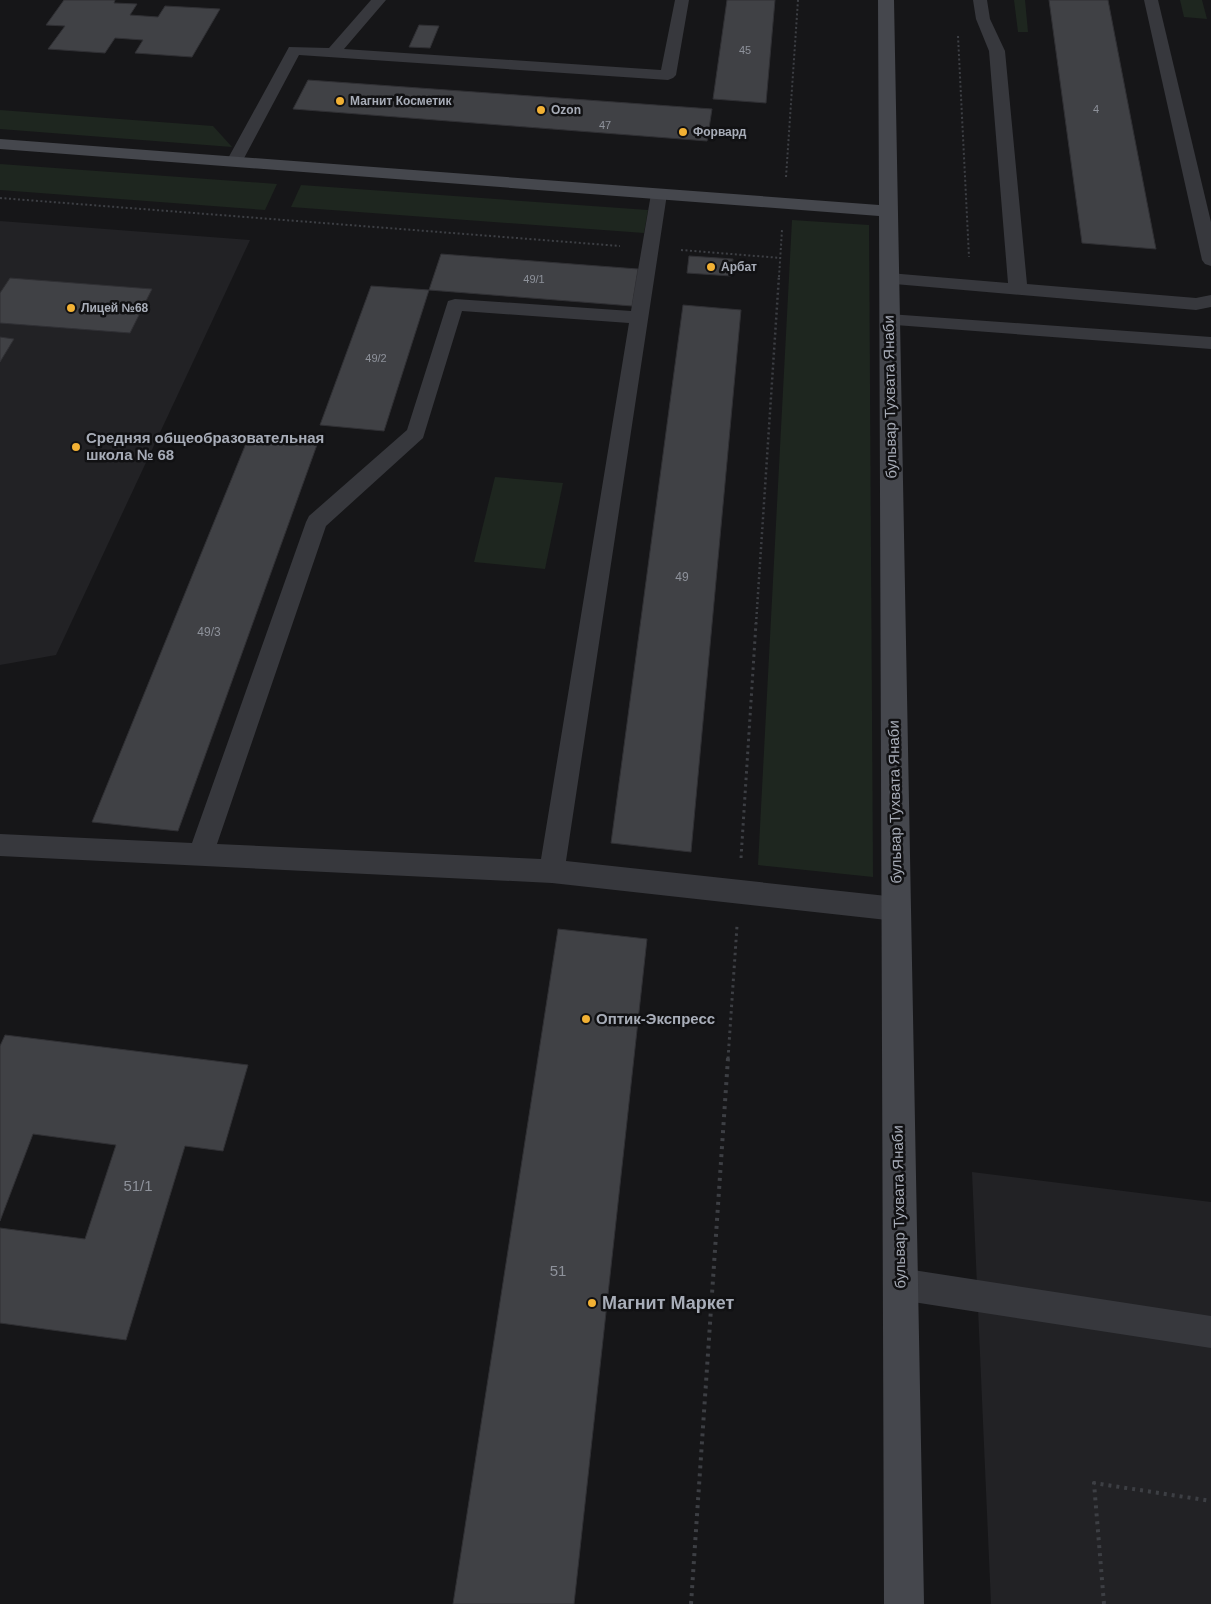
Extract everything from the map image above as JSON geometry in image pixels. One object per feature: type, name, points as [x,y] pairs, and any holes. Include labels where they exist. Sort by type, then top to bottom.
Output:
[{"type":"street","name":"бульвар Тухвата Янаби","points":[[886,0],[904,1604]]},
{"type":"street","points":[[0,144],[888,212]]},
{"type":"lane","points":[[333,52],[379,0]]},
{"type":"lane","points":[[234,162],[294,50],[668,76],[682,0]]},
{"type":"lane","points":[[980,0],[983,20],[997,51],[1018,289]]},
{"type":"lane","points":[[1151,0],[1211,260]]},
{"type":"lane","points":[[552,871],[658,194]]},
{"type":"lane","points":[[889,278],[1196,304],[1211,301]]},
{"type":"lane","points":[[201,854],[318,522],[416,433],[455,305],[639,318]]},
{"type":"lane","points":[[889,320],[1211,343]]},
{"type":"lane","points":[[0,845],[552,871],[896,909]]},
{"type":"lane","points":[[900,1284],[1211,1332]]},
{"type":"path","points":[[691,1604],[798,0]]},
{"type":"path","points":[[957,30],[970,285]]},
{"type":"path","points":[[0,198],[781,258]]},
{"type":"path","points":[[1104,1604],[1094,1483],[1211,1501]]},
{"type":"shaded area","points":[[1014,0],[1025,0],[1028,32],[1018,32]]},
{"type":"shaded area","points":[[1180,0],[1202,0],[1207,19],[1184,17]]},
{"type":"shaded area","points":[[0,110],[213,126],[232,147],[0,129]]},
{"type":"shaded area","points":[[0,164],[277,184],[265,210],[0,190]]},
{"type":"shaded area","points":[[301,185],[648,210],[644,233],[291,207]]},
{"type":"shaded area","points":[[792,220],[869,225],[873,877],[758,865]]},
{"type":"shaded area","name":"Средняя общеобразовательная школа № 68","points":[[0,221],[250,240],[56,655],[0,665]]},
{"type":"shaded area","points":[[495,477],[563,483],[545,569],[474,562]]},
{"type":"shaded area","points":[[972,1172],[1211,1202],[1211,1604],[991,1604]]},
{"type":"building","points":[[64,0],[115,0],[114,3],[137,4],[130,15],[158,17],[165,6],[220,9],[192,57],[135,53],[143,40],[115,38],[105,53],[48,49],[65,26],[46,25]]},
{"type":"building","points":[[727,0],[775,0],[766,103],[713,99]]},
{"type":"building","points":[[1049,0],[1108,0],[1156,249],[1082,243]]},
{"type":"building","points":[[419,25],[439,26],[430,48],[409,47]]},
{"type":"building","points":[[308,80],[712,109],[707,141],[293,109]]},
{"type":"building","points":[[441,254],[638,269],[632,306],[429,290]]},
{"type":"building","points":[[689,256],[733,259],[731,276],[687,273]]},
{"type":"building","name":"Лицей №68","points":[[10,278],[152,289],[130,333],[0,323],[0,293]]},
{"type":"building","points":[[371,286],[429,290],[384,431],[320,425]]},
{"type":"building","points":[[683,305],[741,310],[691,852],[611,843]]},
{"type":"building","points":[[0,337],[14,339],[0,362]]},
{"type":"building","points":[[249,436],[318,442],[178,831],[92,822]]},
{"type":"building","points":[[558,929],[647,939],[574,1604],[453,1604]]},
{"type":"building","points":[[5,1035],[248,1065],[223,1151],[185,1146],[126,1340],[0,1323],[0,1228],[85,1239],[116,1145],[33,1134],[0,1221],[0,1046]]},
{"type":"place","name":"Магнит Косметик","points":[[340,101]]},
{"type":"place","name":"Ozon","points":[[541,110]]},
{"type":"place","name":"Форвард","points":[[683,132]]},
{"type":"place","name":"Арбат","points":[[711,267]]},
{"type":"place","name":"Лицей №68","points":[[71,308]]},
{"type":"place","name":"Средняя общеобразовательная школа № 68","points":[[76,447]]},
{"type":"place","name":"Оптик-Экспресс","points":[[586,1019]]},
{"type":"place","name":"Магнит Маркет","points":[[592,1303]]}]
